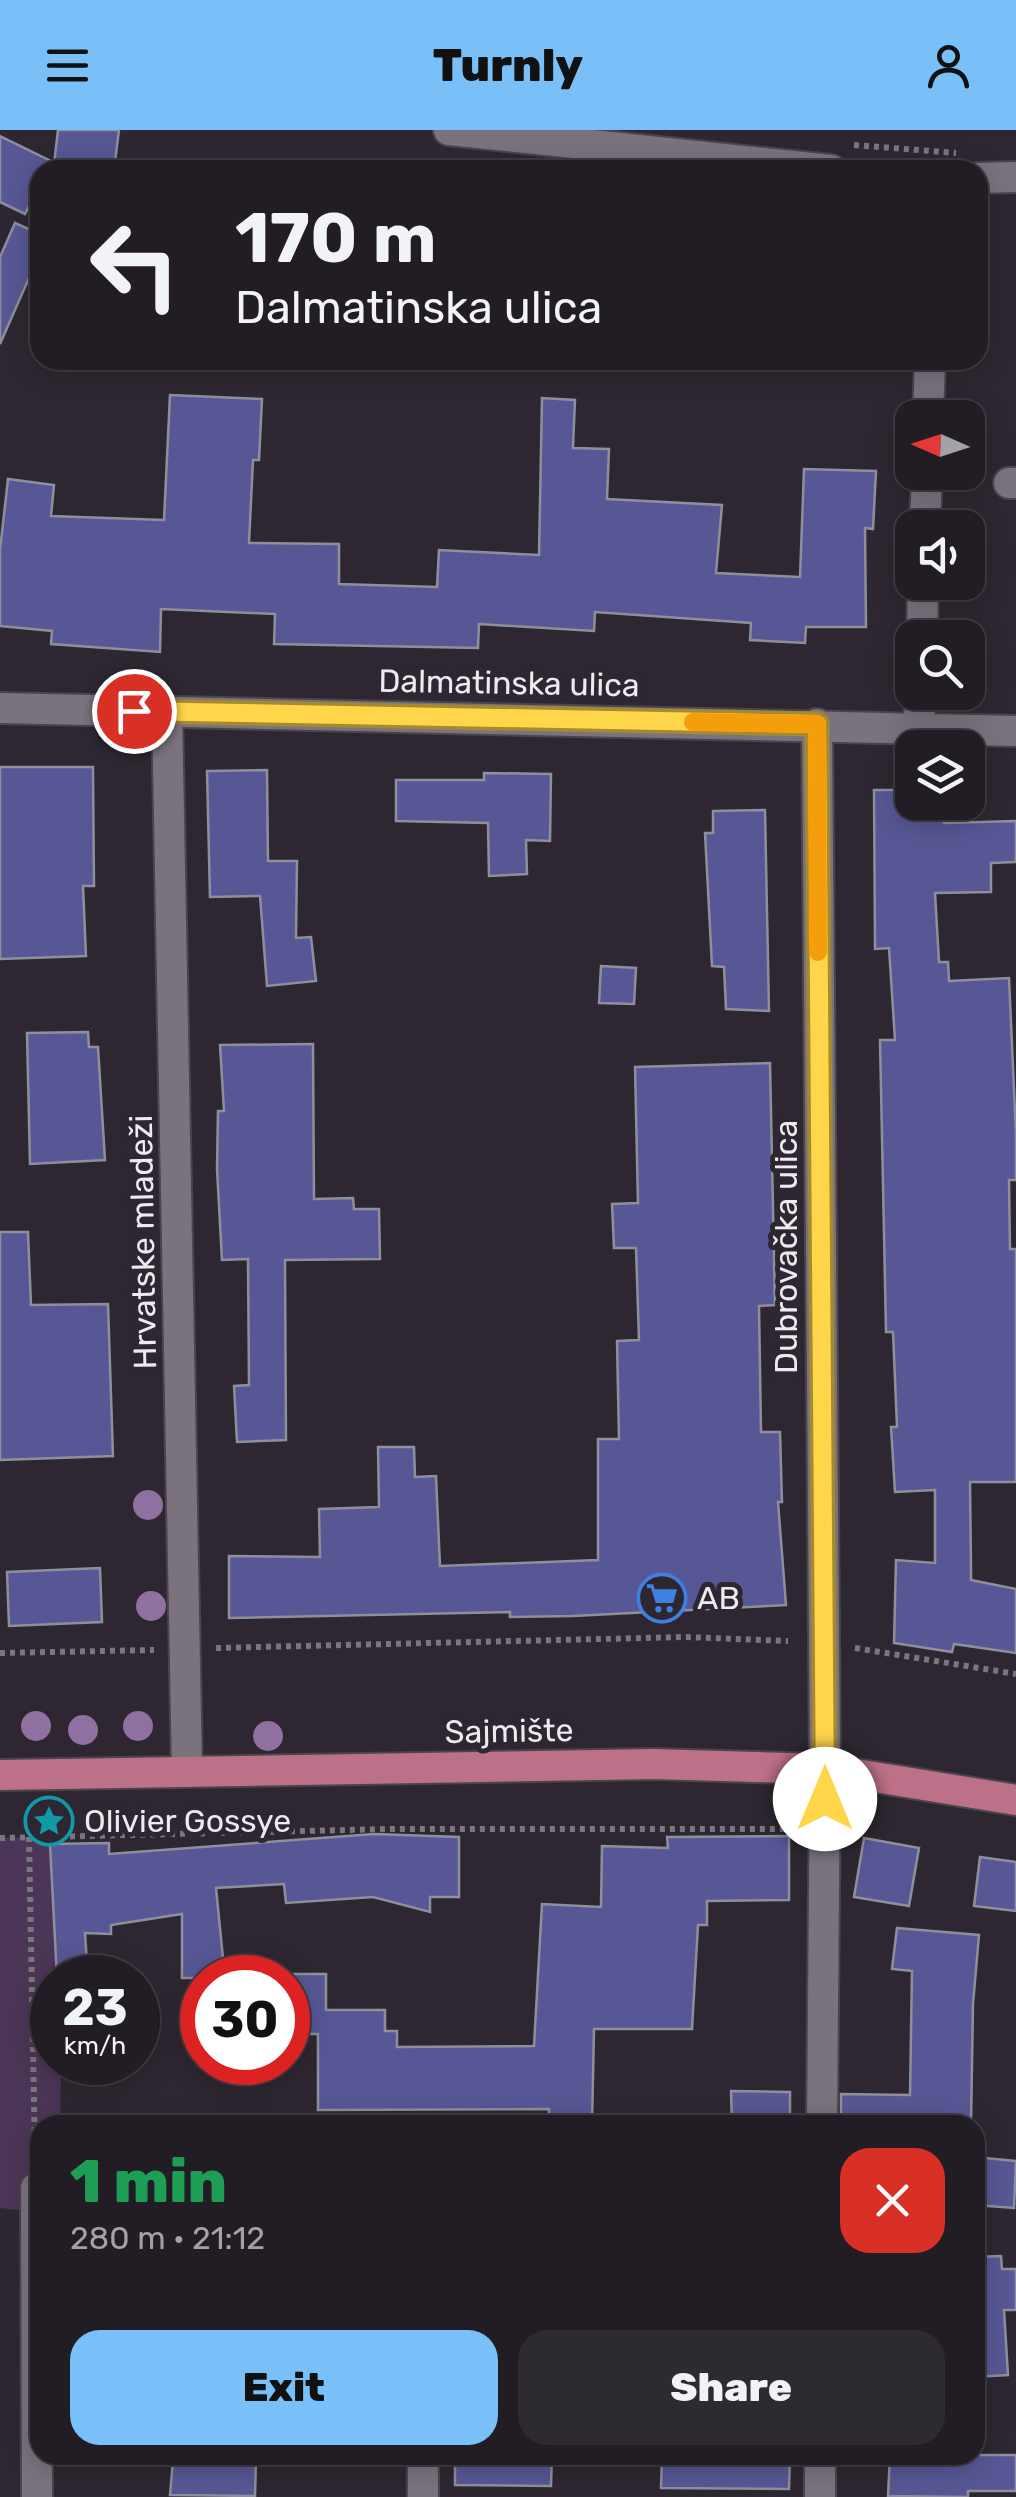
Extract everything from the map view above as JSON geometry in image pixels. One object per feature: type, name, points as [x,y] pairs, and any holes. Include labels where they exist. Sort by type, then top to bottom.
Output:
[{"type":"main road","name":"Sajmište","points":[[0,1776],[653,1764],[825,1769],[1016,1800]]},
{"type":"street","points":[[448,130],[839,157]]},
{"type":"street","points":[[988,170],[1016,177]]},
{"type":"street","points":[[929,400],[930,370]]},
{"type":"street","name":"Dalmatinska ulica","points":[[0,708],[1016,731]]},
{"type":"street","points":[[919,728],[920,710]]},
{"type":"street","name":"Hrvatske mladeži","points":[[168,712],[187,1772]]},
{"type":"street","name":"Dubrovačka ulica","points":[[817,724],[825,1769],[822,2115]]},
{"type":"street","points":[[37,2465],[37,2497]]},
{"type":"street","points":[[422,2465],[422,2497]]},
{"type":"street","points":[[820,2465],[820,2497]]},
{"type":"path","points":[[839,157],[883,160]]},
{"type":"path","points":[[0,1653],[686,1637],[824,1642],[1016,1674]]},
{"type":"path","points":[[0,1838],[390,1828],[824,1829]]},
{"type":"path","points":[[29,1837],[35,2115]]},
{"type":"shaded area","points":[[50,1836],[56,1955],[30,1955],[30,2085],[61,2085],[60,2115],[30,2115],[30,2211],[0,2208],[0,1838]]},
{"type":"building","points":[[58,130],[119,130],[115,160],[54,160]]},
{"type":"building","points":[[0,136],[49,160],[30,160],[30,204],[25,214],[0,202]]},
{"type":"building","points":[[15,223],[30,230],[30,276],[0,344],[0,257]]},
{"type":"building","points":[[170,395],[262,399],[259,460],[253,460],[249,543],[339,544],[339,584],[437,587],[439,550],[539,555],[542,398],[575,400],[573,448],[609,449],[607,499],[722,505],[716,573],[800,577],[804,469],[876,471],[873,529],[865,528],[866,627],[806,627],[805,643],[750,640],[751,623],[595,612],[594,631],[479,624],[478,648],[274,644],[275,614],[161,609],[160,652],[51,644],[52,631],[0,626],[0,550],[8,479],[54,485],[51,516],[164,520]]},
{"type":"building","points":[[0,767],[93,767],[94,886],[83,886],[86,956],[0,959]]},
{"type":"building","points":[[267,770],[268,861],[297,861],[296,938],[311,937],[316,981],[267,986],[260,896],[210,897],[207,771]]},
{"type":"building","points":[[484,773],[551,774],[550,841],[526,840],[527,874],[489,876],[488,823],[396,821],[396,780],[484,780]]},
{"type":"building","points":[[874,790],[895,790],[895,820],[1016,821],[1016,862],[991,863],[991,892],[935,893],[939,962],[948,962],[949,981],[1009,978],[1016,1134],[1016,1180],[1009,1180],[1010,1249],[1016,1249],[1016,1482],[970,1482],[971,1580],[1016,1589],[1016,1653],[954,1644],[952,1652],[894,1643],[896,1560],[935,1563],[935,1490],[895,1492],[891,1427],[897,1427],[893,1332],[886,1332],[880,1040],[895,1040],[889,948],[875,949]]},
{"type":"building","points":[[765,810],[769,1011],[726,1009],[724,967],[712,966],[705,833],[713,833],[713,811]]},
{"type":"building","points":[[601,966],[636,968],[634,1004],[599,1003]]},
{"type":"building","points":[[88,1032],[89,1047],[98,1047],[105,1160],[30,1164],[27,1033]]},
{"type":"building","points":[[313,1044],[314,1199],[353,1198],[354,1209],[379,1209],[380,1259],[285,1260],[286,1440],[237,1442],[234,1386],[249,1385],[248,1259],[222,1260],[217,1169],[218,1111],[224,1111],[220,1045]]},
{"type":"building","points":[[770,1063],[775,1305],[759,1306],[761,1432],[780,1432],[782,1502],[778,1502],[786,1605],[573,1616],[510,1617],[510,1612],[229,1618],[229,1556],[320,1557],[319,1509],[379,1507],[378,1447],[414,1447],[415,1477],[436,1476],[440,1566],[598,1560],[598,1439],[619,1439],[617,1341],[639,1340],[636,1248],[614,1248],[612,1204],[638,1203],[635,1067]]},
{"type":"building","points":[[0,1232],[28,1232],[31,1305],[108,1304],[113,1456],[0,1460]]},
{"type":"building","points":[[100,1568],[102,1622],[9,1626],[7,1572]]},
{"type":"building","points":[[374,1834],[459,1837],[459,1897],[430,1897],[430,1912],[373,1897],[286,1903],[284,1884],[216,1888],[223,1955],[182,1955],[182,1914],[111,1925],[111,1934],[85,1933],[86,1955],[56,1955],[50,1844],[109,1843],[109,1854]]},
{"type":"building","points":[[789,1836],[789,1900],[707,1901],[707,1925],[698,1925],[692,2029],[594,2029],[592,2115],[549,2115],[549,2109],[318,2110],[318,2034],[310,2034],[310,1974],[326,1974],[326,2010],[385,2010],[385,2031],[397,2031],[397,2047],[534,2046],[542,1904],[601,1907],[602,1846],[668,1848],[667,1837]]},
{"type":"building","points":[[864,1838],[919,1848],[909,1906],[854,1897]]},
{"type":"building","points":[[980,1857],[1016,1862],[1016,1911],[974,1906]]},
{"type":"building","points":[[897,1928],[979,1935],[971,2115],[841,2115],[841,2094],[910,2095],[912,1971],[892,1969]]},
{"type":"building","points":[[731,2091],[790,2092],[790,2115],[732,2115]]},
{"type":"building","points":[[985,2158],[1016,2161],[1014,2208],[985,2206]]},
{"type":"building","points":[[1001,2256],[1002,2269],[1016,2269],[1016,2310],[1004,2310],[1008,2375],[985,2376],[985,2257]]},
{"type":"building","points":[[985,2455],[1016,2455],[1016,2491],[968,2491],[968,2497],[888,2496],[890,2465],[985,2465]]},
{"type":"building","points":[[173,2465],[256,2465],[255,2496],[170,2495]]},
{"type":"building","points":[[455,2465],[552,2465],[551,2486],[455,2485]]},
{"type":"building","points":[[662,2465],[790,2465],[789,2489],[661,2488]]},
{"type":"slow traffic","points":[[693,722],[817,724],[818,952]]},
{"type":"place","name":"AB","points":[[662,1598]]},
{"type":"place","name":"Olivier Gossye","points":[[49,1821]]},
{"type":"route","points":[[134,711],[817,724],[825,1799]]}]
